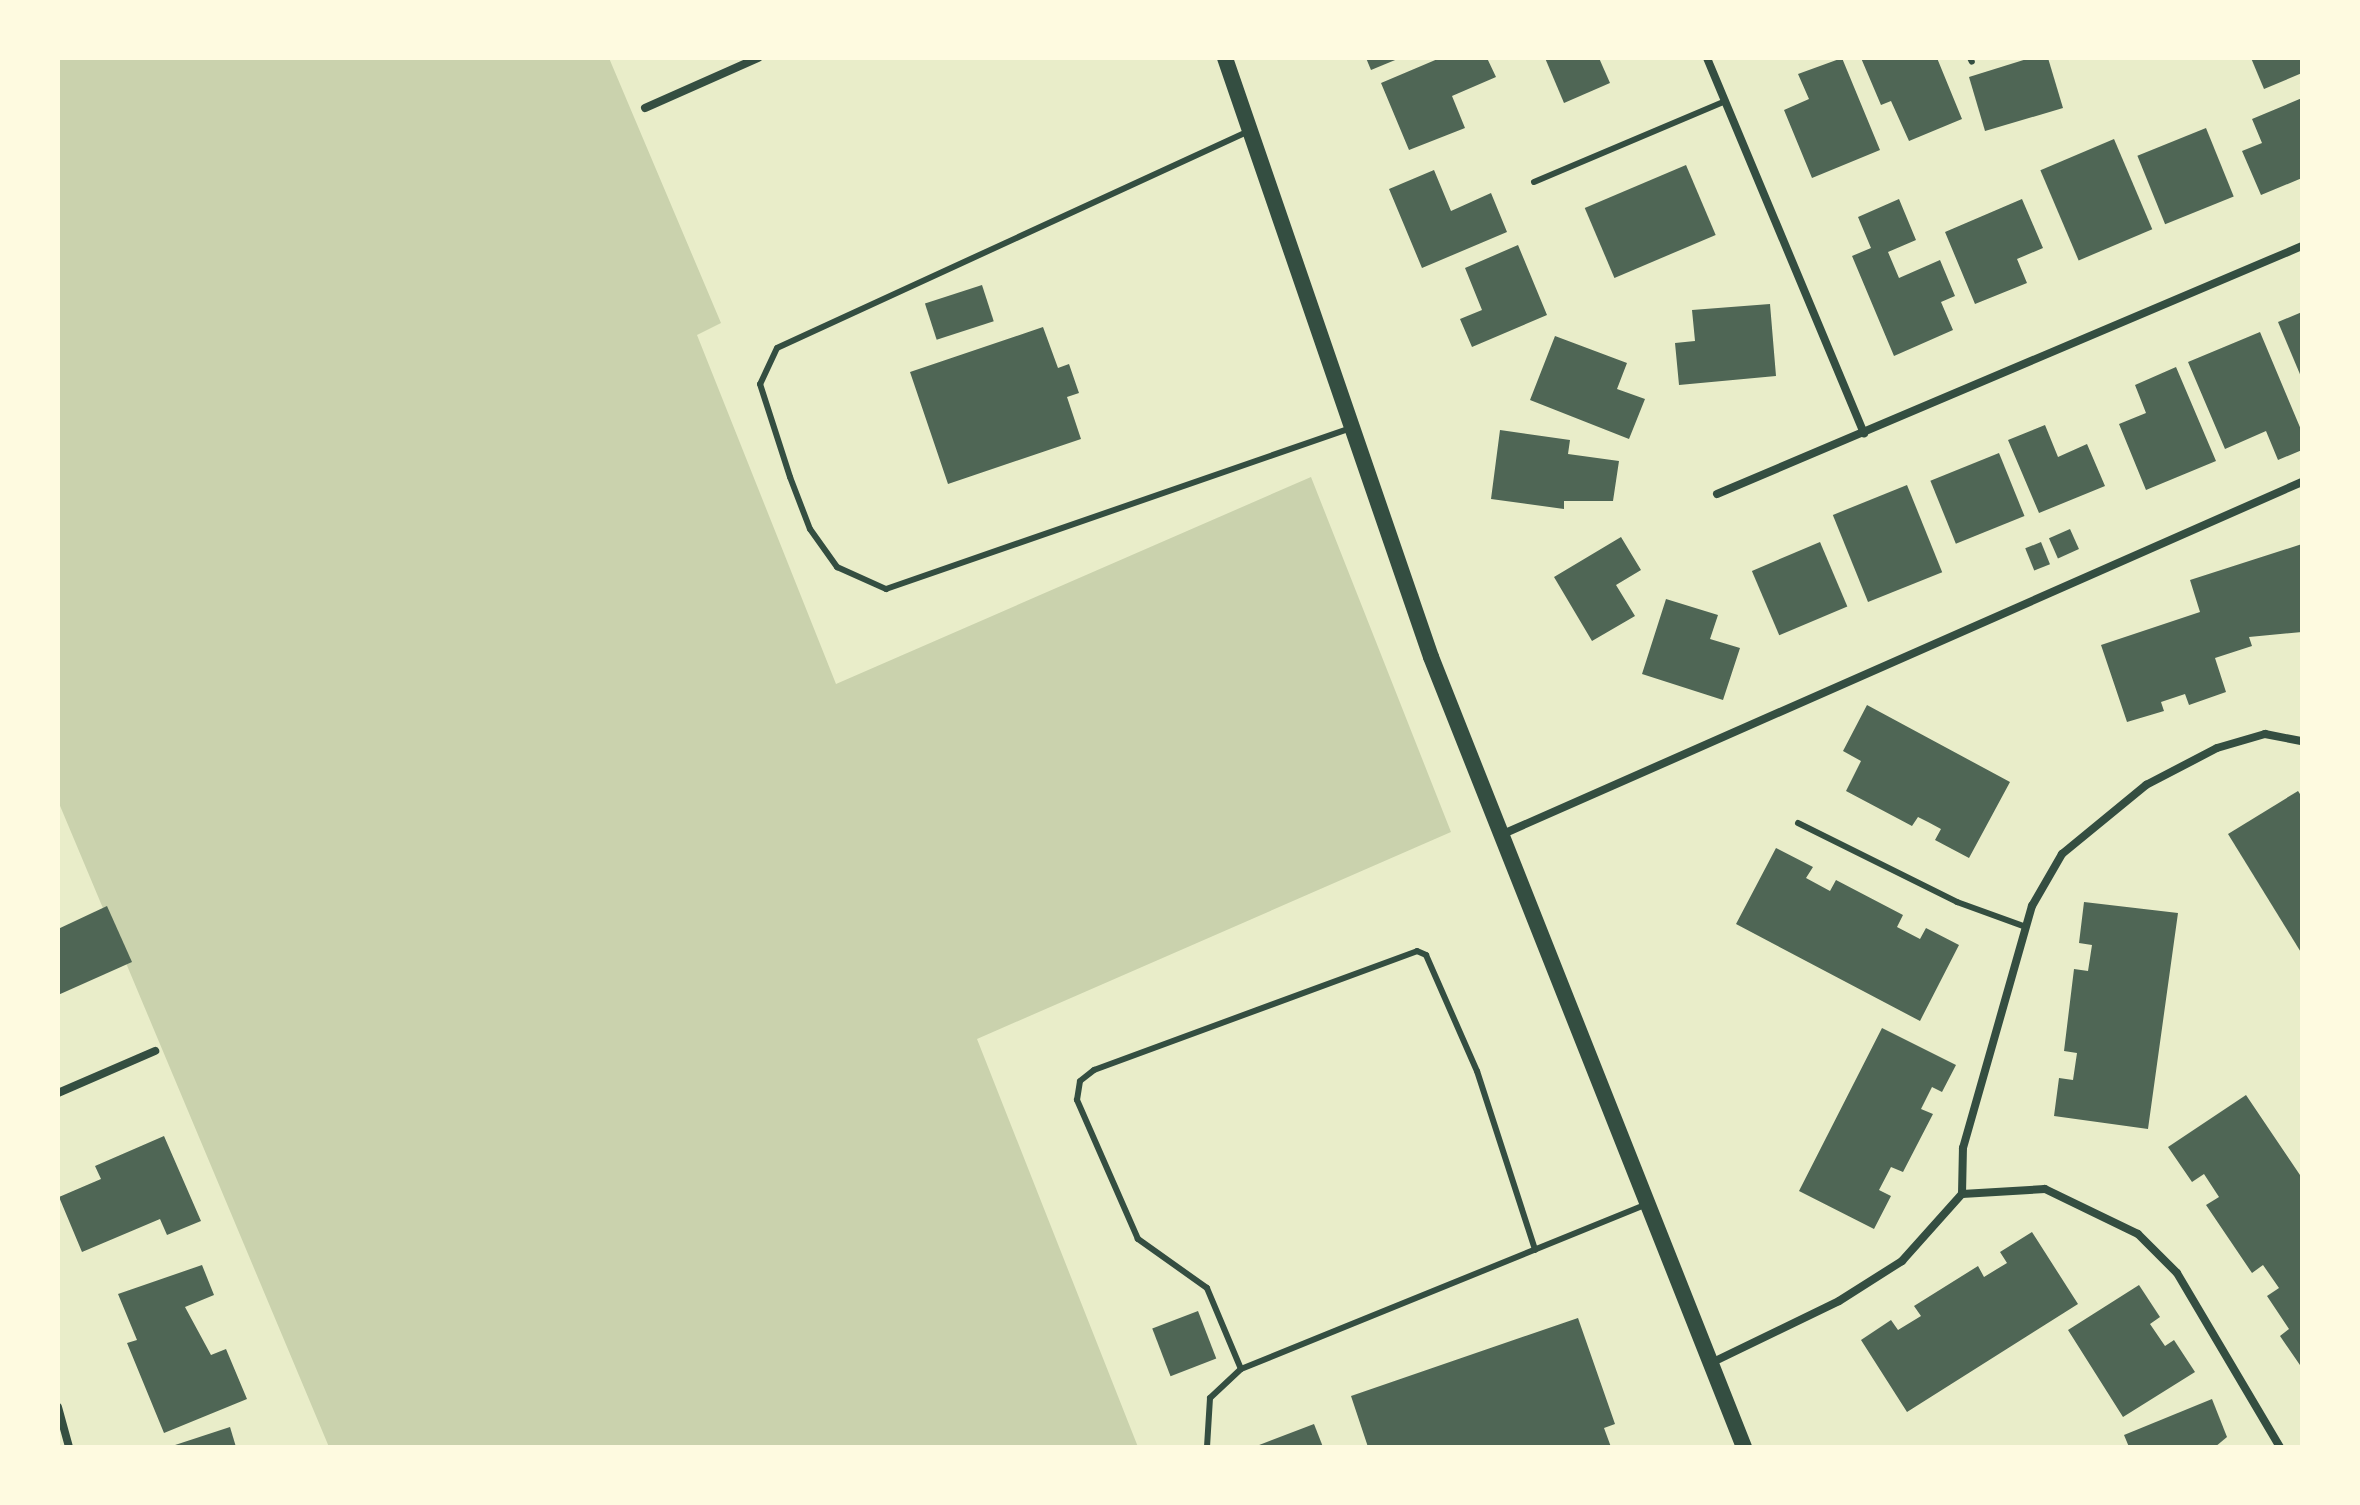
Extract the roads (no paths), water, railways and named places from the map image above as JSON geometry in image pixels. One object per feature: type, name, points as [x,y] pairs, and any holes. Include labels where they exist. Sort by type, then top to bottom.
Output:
[{"type":"main road","points":[[1225,58],[1252,129],[1351,428],[1503,834],[1744,1447]]},
{"type":"street","points":[[645,108],[758,58]]},
{"type":"street","points":[[1710,59],[1864,433]]},
{"type":"street","points":[[1717,494],[2302,246]]},
{"type":"street","points":[[1503,834],[2302,482]]},
{"type":"street","points":[[1711,1364],[1839,1301],[1902,1261],[1962,1194],[1963,1148],[2026,927],[2062,854],[2146,785],[2265,734],[2302,741]]},
{"type":"street","points":[[58,1093],[155,1051]]},
{"type":"street","points":[[1962,1194],[2045,1189],[2138,1234],[2177,1273],[2280,1447]]},
{"type":"street","points":[[58,1407],[69,1447]]},
{"type":"lane","points":[[1534,182],[1726,101]]},
{"type":"lane","points":[[1252,129],[777,348],[760,384],[786,465],[810,529],[837,567],[886,589],[1351,428]]},
{"type":"lane","points":[[1798,823],[1957,902],[2026,927]]},
{"type":"lane","points":[[1241,1369],[1207,1288],[1138,1239],[1077,1100],[1080,1081],[1094,1070],[1417,951],[1426,955],[1477,1071],[1502,1165],[1535,1250]]},
{"type":"lane","points":[[1207,1447],[1210,1398],[1241,1369],[1648,1204]]}]
